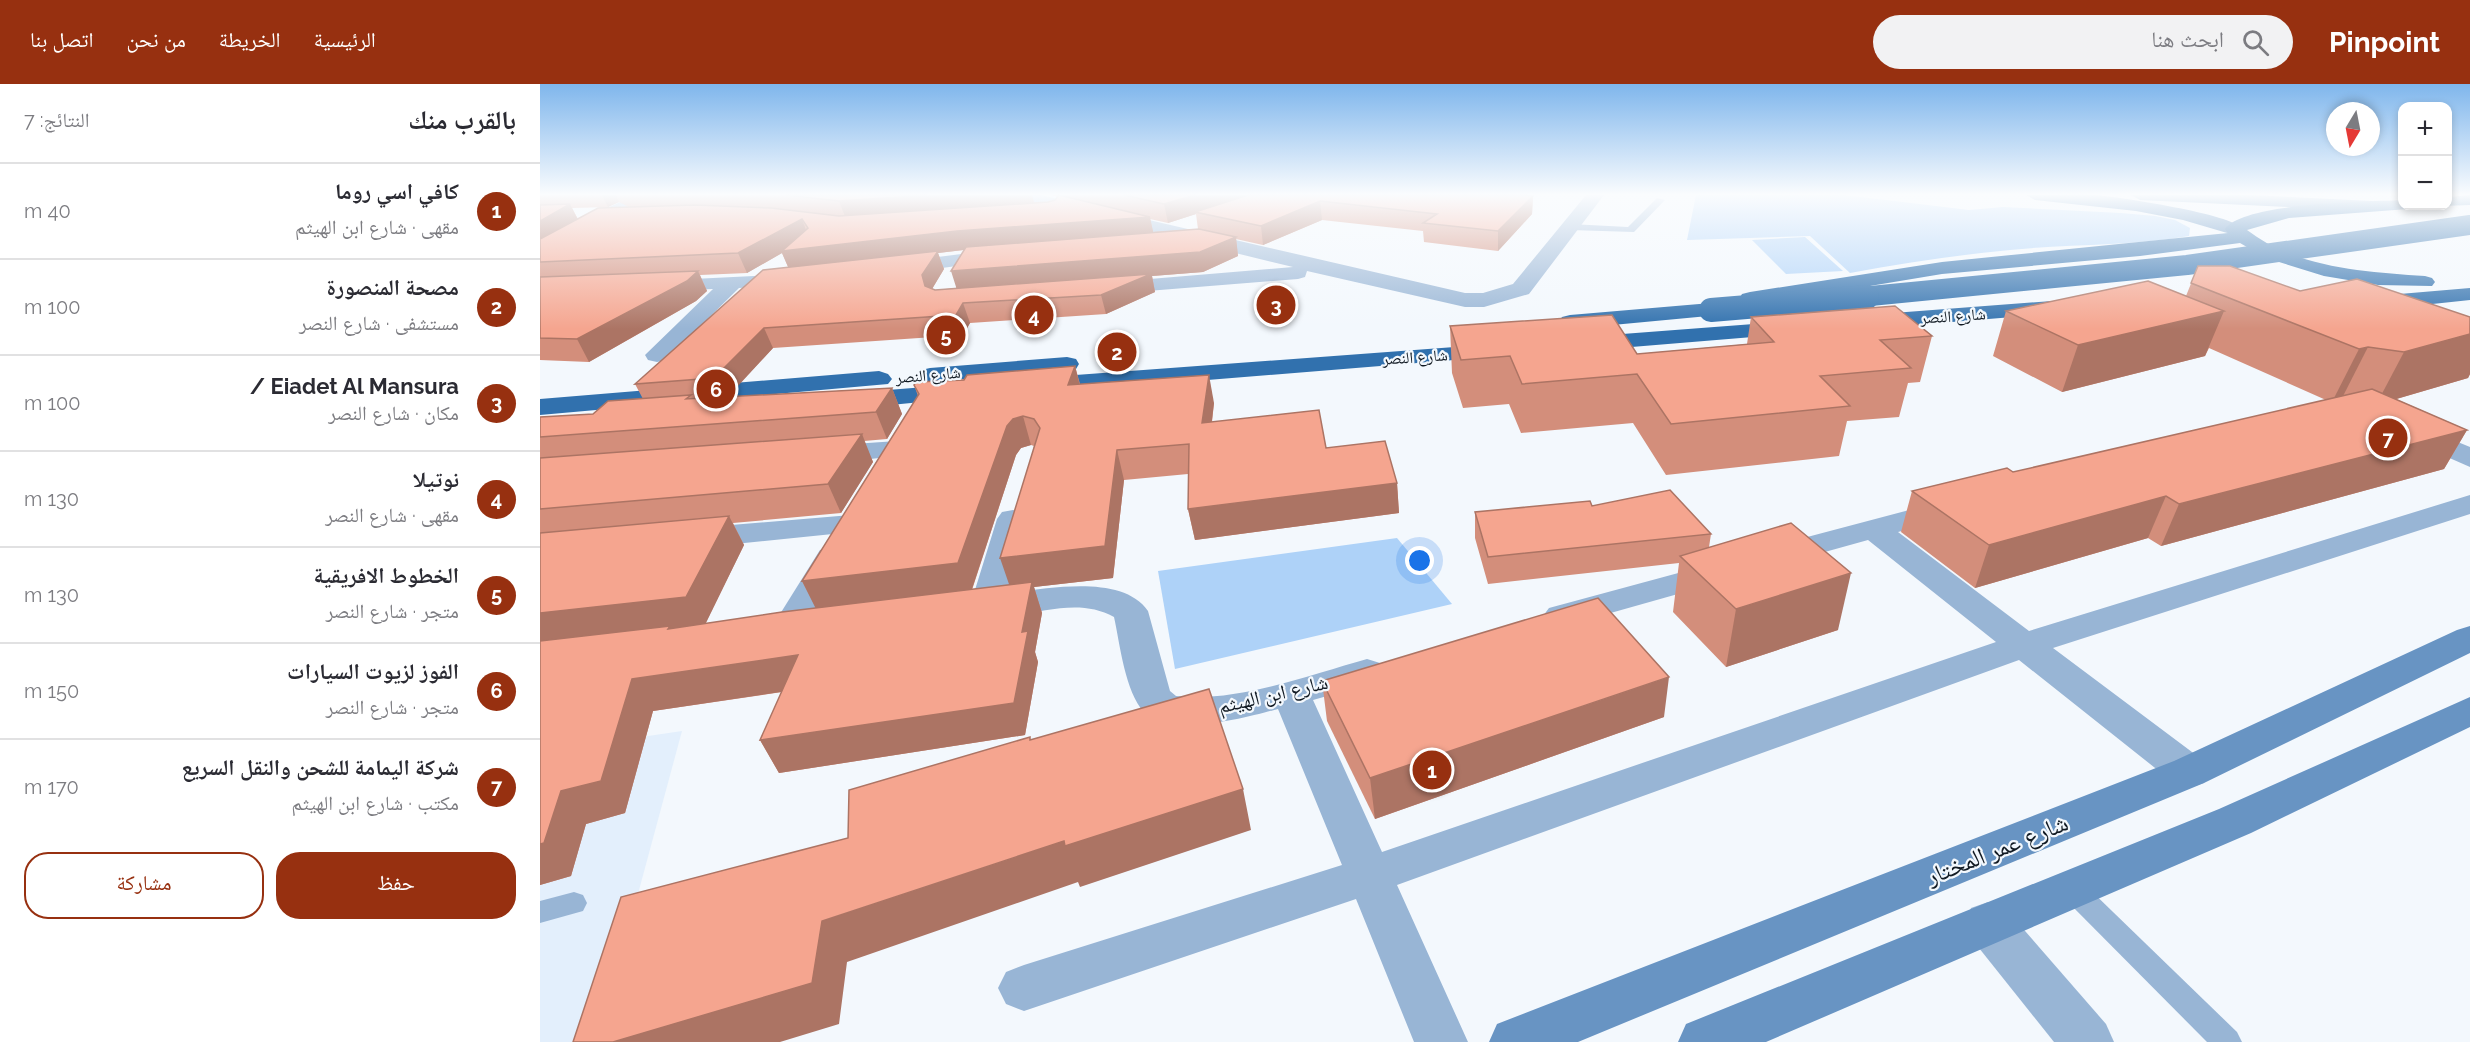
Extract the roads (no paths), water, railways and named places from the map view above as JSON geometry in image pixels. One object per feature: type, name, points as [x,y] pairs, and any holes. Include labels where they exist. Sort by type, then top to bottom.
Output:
[{"type":"highway","points":[[1669,314],[1899,274],[1969,265],[2172,247],[2206,240]]},
{"type":"highway","points":[[2252,240],[2305,265],[2340,274],[2390,281],[2443,282],[2470,279]]},
{"type":"highway","points":[[1550,324],[1915,293],[2137,269],[2359,240]]},
{"type":"highway","points":[[2355,303],[2470,294]]},
{"type":"highway","name":"شارع النصر","points":[[1848,324],[2072,307]]},
{"type":"highway","points":[[1563,346],[1812,326]]},
{"type":"highway","name":"شارع النصر","points":[[540,407],[1491,328]]},
{"type":"highway","name":"شارع النصر","points":[[540,424],[1515,349]]},
{"type":"main road","name":"شارع عمر المختار","points":[[1516,1042],[2189,772],[2470,638]]},
{"type":"main road","points":[[1705,1042],[2235,821],[2470,711]]},
{"type":"street","points":[[540,256],[567,240]]},
{"type":"street","points":[[1141,244],[1160,240]]},
{"type":"street","points":[[1233,240],[1329,270],[1443,296],[1484,300],[1521,289],[1560,240]]},
{"type":"street","points":[[881,270],[963,258],[1023,254]]},
{"type":"street","points":[[947,284],[963,258]]},
{"type":"street","points":[[1086,290],[1329,270]]},
{"type":"street","points":[[642,286],[810,278]]},
{"type":"street","points":[[657,355],[733,282]]},
{"type":"street","points":[[788,630],[914,421]]},
{"type":"street","points":[[2391,422],[2470,458]]},
{"type":"street","points":[[802,456],[897,449]]},
{"type":"street","points":[[987,606],[1023,488]]},
{"type":"street","points":[[1530,625],[1872,528],[1974,502]]},
{"type":"street","points":[[1024,988],[1368,876],[2023,645],[2470,504]]},
{"type":"street","points":[[667,541],[851,524]]},
{"type":"street","points":[[1872,528],[2189,772]]},
{"type":"street","name":"شارع ابن الهيثم","points":[[952,611],[1071,597],[1110,600],[1130,611],[1151,691],[1156,702],[1170,709],[1201,710],[1291,693],[1394,664]]},
{"type":"street","points":[[752,635],[823,626]]},
{"type":"street","points":[[1291,693],[1441,1042]]},
{"type":"street","points":[[1988,924],[2087,1042]]},
{"type":"lane","points":[[2072,889],[2227,1042]]},
{"type":"lane","points":[[540,912],[574,903]]},
{"type":"place","name":"Eiadet Al Mansura /","points":[[1276,305]]},
{"type":"place","name":"نوتيلا","points":[[1034,315]]},
{"type":"place","name":"الخطوط الافريقية","points":[[946,335]]},
{"type":"place","name":"مصحة المنصورة","points":[[1117,352]]},
{"type":"place","name":"الفوز لزيوت السيارات","points":[[716,389]]},
{"type":"place","name":"شركة اليمامة للشحن والنقل السريع","points":[[2388,438]]},
{"type":"place","name":"كافي اسي روما","points":[[1432,770]]}]
